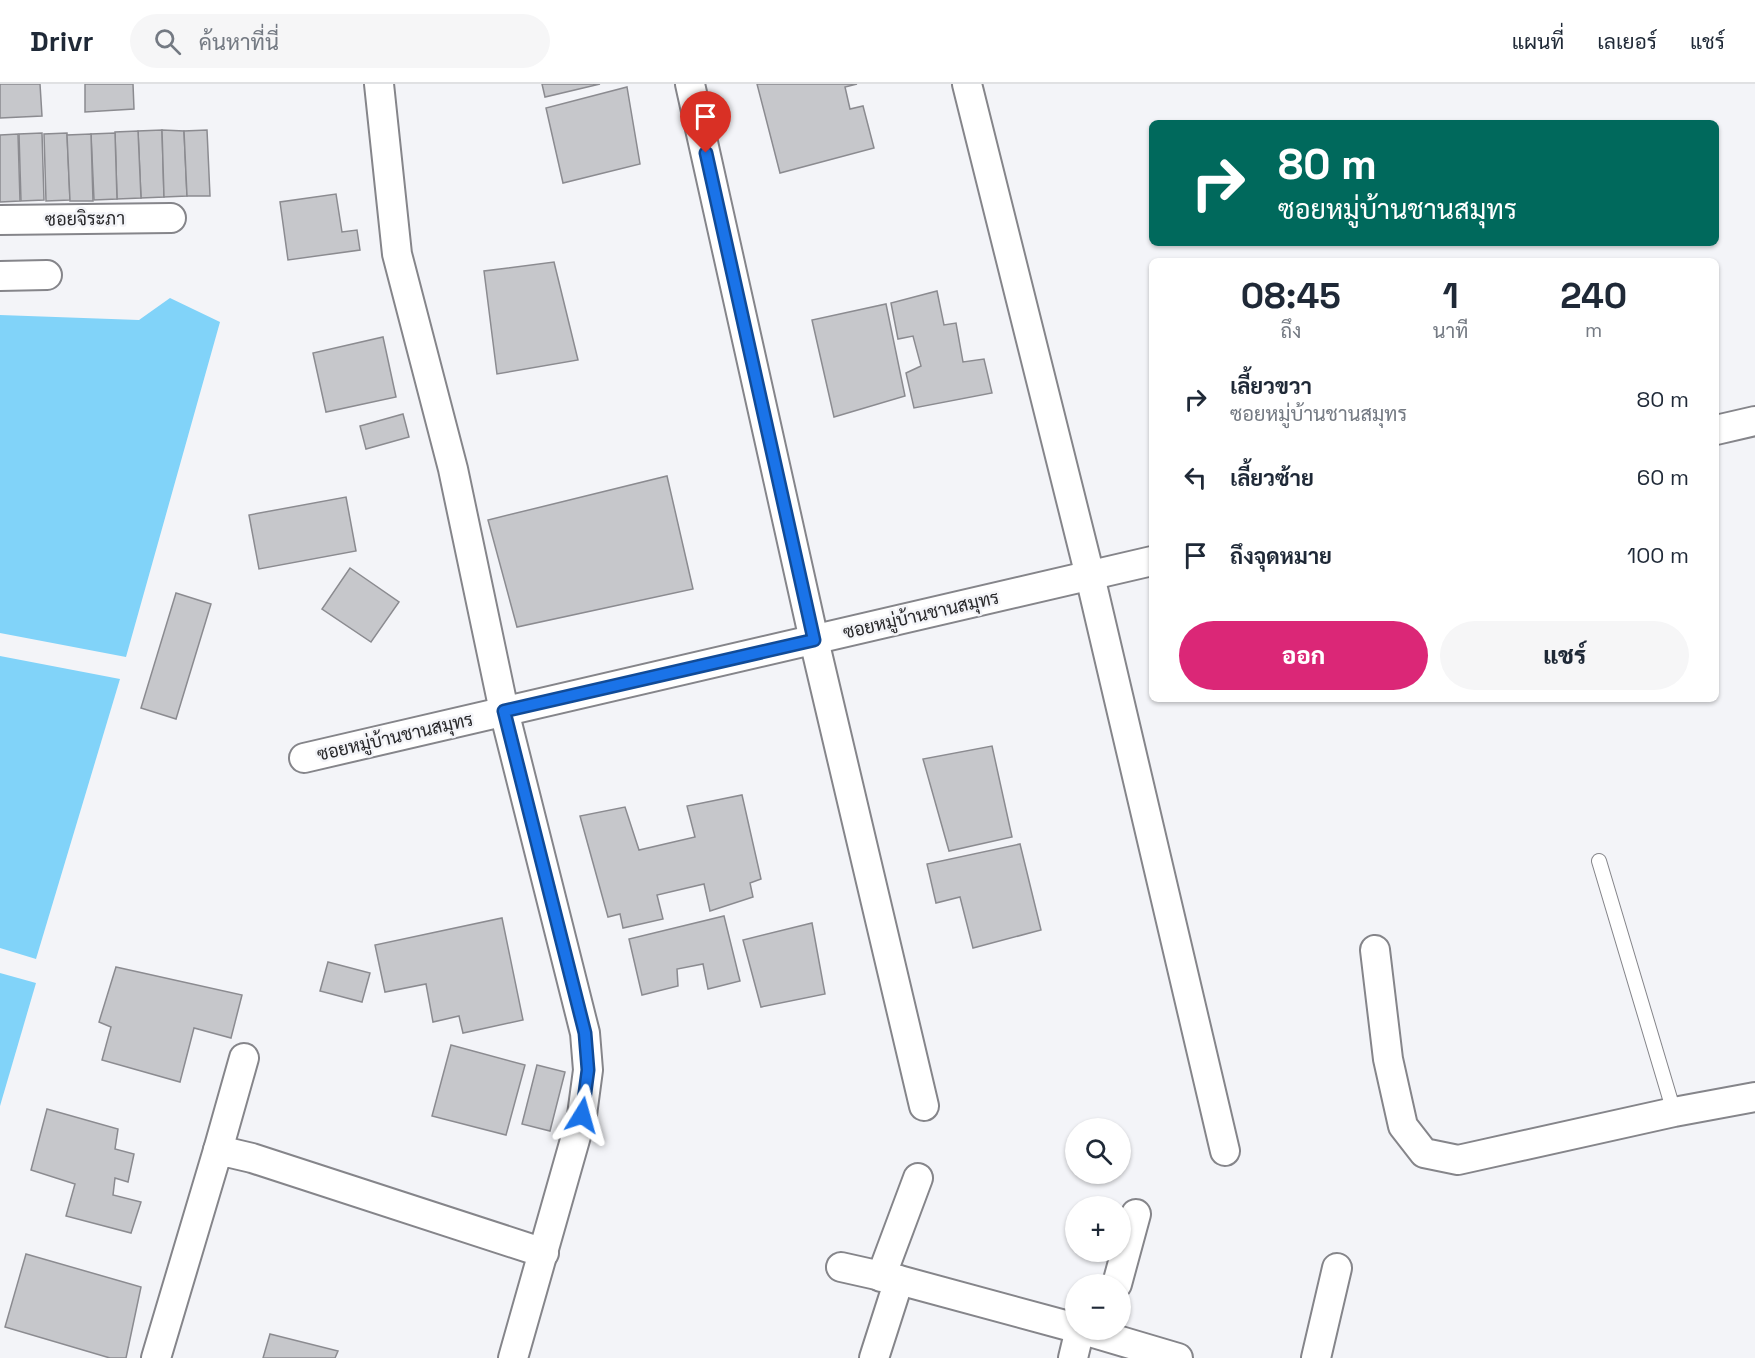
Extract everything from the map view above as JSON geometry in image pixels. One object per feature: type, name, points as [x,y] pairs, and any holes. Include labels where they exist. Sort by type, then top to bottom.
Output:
[{"type":"street","points":[[379,84],[397,254],[453,469],[504,711],[585,1033],[588,1070],[582,1115],[513,1358]]},
{"type":"street","points":[[690,84],[814,640],[924,1106]]},
{"type":"street","points":[[967,84],[1090,576],[1225,1151]]},
{"type":"street","name":"ซอยจิระภา","points":[[0,220],[171,218]]},
{"type":"street","points":[[0,276],[47,275]]},
{"type":"street","points":[[1719,429],[1755,421]]},
{"type":"street","name":"ซอยหมู่บ้านชานสมุทร","points":[[304,758],[1149,562]]},
{"type":"street","points":[[1375,950],[1388,1059],[1403,1126],[1424,1153],[1458,1160],[1674,1112],[1755,1097]]},
{"type":"street","points":[[156,1358],[244,1058]]},
{"type":"street","points":[[218,1150],[252,1158],[544,1253]]},
{"type":"street","points":[[874,1358],[890,1279],[918,1178]]},
{"type":"street","points":[[1120,1274],[1136,1214]]},
{"type":"street","points":[[841,1267],[1065,1325]]},
{"type":"street","points":[[1316,1358],[1337,1268]]},
{"type":"street","points":[[1073,1358],[1077,1340]]},
{"type":"street","points":[[1125,1340],[1178,1358]]},
{"type":"lane","points":[[1599,861],[1674,1112]]},
{"type":"water","points":[[170,298],[220,322],[126,657],[0,633],[0,315],[139,320]]},
{"type":"water","points":[[0,656],[120,679],[36,959],[0,948]]},
{"type":"water","points":[[0,973],[36,983],[0,1106]]},
{"type":"building","points":[[0,84],[40,84],[42,116],[0,118]]},
{"type":"building","points":[[85,84],[133,84],[134,109],[85,112]]},
{"type":"building","points":[[542,84],[600,84],[545,97]]},
{"type":"building","points":[[757,84],[857,84],[845,87],[850,109],[863,106],[874,148],[780,173]]},
{"type":"building","points":[[627,87],[640,164],[563,183],[546,108]]},
{"type":"building","points":[[162,130],[164,197],[141,198],[138,131]]},
{"type":"building","points":[[162,130],[184,131],[187,196],[164,197]]},
{"type":"building","points":[[207,130],[210,196],[187,196],[184,131]]},
{"type":"building","points":[[138,131],[141,198],[117,199],[115,132]]},
{"type":"building","points":[[42,133],[44,200],[21,201],[19,134]]},
{"type":"building","points":[[67,133],[70,200],[46,201],[44,134]]},
{"type":"building","points":[[115,133],[117,199],[94,200],[91,134]]},
{"type":"building","points":[[18,134],[20,201],[0,202],[0,135]]},
{"type":"building","points":[[91,134],[93,201],[70,201],[67,135]]},
{"type":"building","points":[[336,194],[342,232],[357,230],[360,250],[288,260],[280,202]]},
{"type":"building","points":[[554,262],[578,360],[497,374],[484,271]]},
{"type":"building","points":[[937,291],[944,325],[956,323],[963,362],[984,359],[992,393],[914,408],[906,373],[921,366],[913,336],[898,339],[891,303]]},
{"type":"building","points":[[886,304],[905,396],[834,417],[812,320]]},
{"type":"building","points":[[383,337],[396,397],[326,412],[313,353]]},
{"type":"building","points":[[403,414],[409,437],[366,449],[360,426]]},
{"type":"building","points":[[667,476],[693,589],[517,627],[488,520]]},
{"type":"building","points":[[346,497],[356,551],[259,569],[249,515]]},
{"type":"building","points":[[350,568],[399,602],[371,642],[322,609]]},
{"type":"building","points":[[176,593],[211,604],[176,719],[141,708]]},
{"type":"building","points":[[992,746],[1012,837],[949,851],[923,759]]},
{"type":"building","points":[[742,795],[761,879],[750,883],[753,897],[710,911],[704,884],[657,895],[663,919],[623,928],[620,914],[608,917],[580,816],[625,807],[639,850],[695,837],[687,806]]},
{"type":"building","points":[[1020,844],[1041,930],[973,948],[960,897],[936,903],[927,864]]},
{"type":"building","points":[[724,916],[740,981],[708,989],[703,964],[677,969],[678,986],[642,995],[629,939]]},
{"type":"building","points":[[502,918],[523,1020],[463,1033],[459,1016],[433,1022],[426,984],[385,992],[375,945]]},
{"type":"building","points":[[812,923],[825,994],[761,1007],[743,940]]},
{"type":"building","points":[[328,962],[370,973],[362,1002],[320,991]]},
{"type":"building","points":[[116,967],[242,995],[231,1038],[194,1028],[180,1082],[102,1060],[111,1027],[99,1022]]},
{"type":"building","points":[[451,1045],[525,1065],[506,1135],[432,1116]]},
{"type":"building","points":[[537,1065],[565,1072],[550,1131],[522,1124]]},
{"type":"building","points":[[47,1109],[118,1129],[115,1149],[134,1154],[128,1182],[115,1178],[113,1195],[141,1202],[131,1233],[66,1216],[75,1184],[31,1170]]},
{"type":"building","points":[[26,1254],[141,1287],[126,1358],[110,1358],[5,1327]]},
{"type":"building","points":[[270,1334],[338,1351],[335,1358],[263,1358]]},
{"type":"route","points":[[582,1115],[588,1070],[585,1033],[504,711],[814,640],[706,153]]}]
